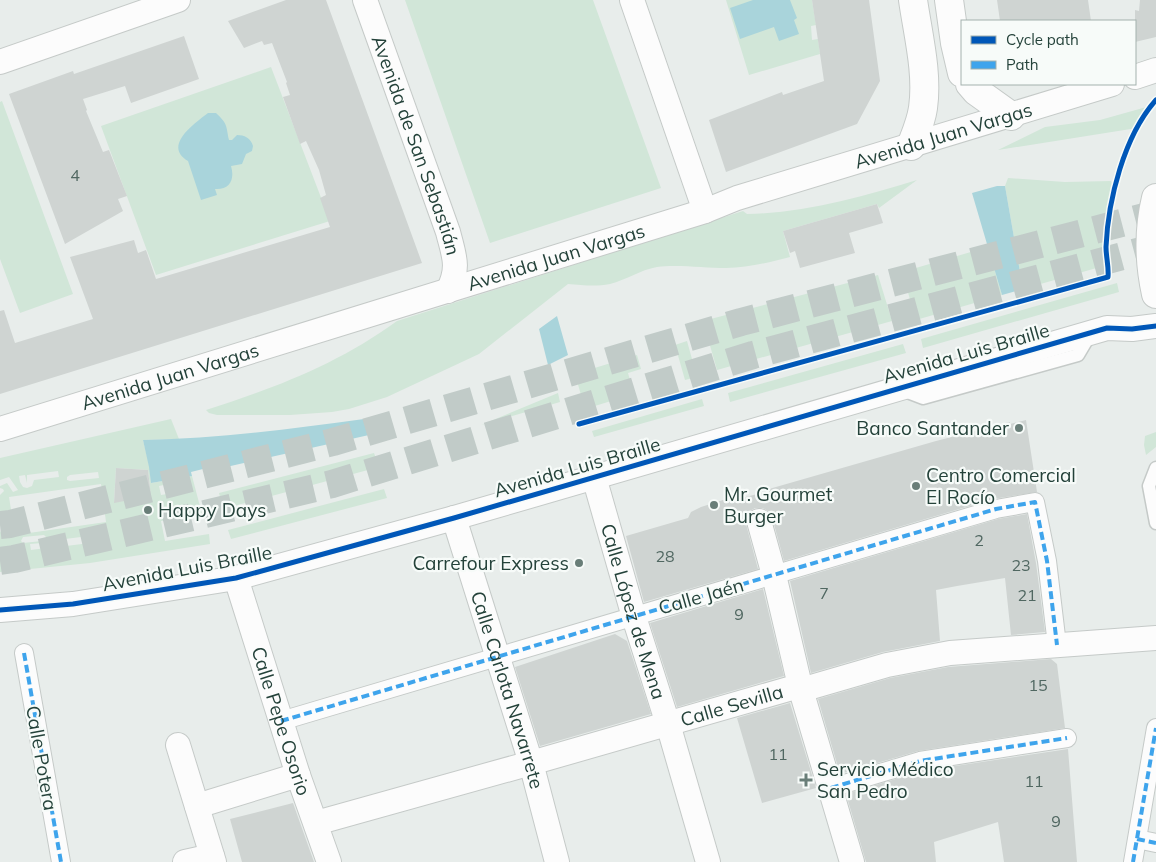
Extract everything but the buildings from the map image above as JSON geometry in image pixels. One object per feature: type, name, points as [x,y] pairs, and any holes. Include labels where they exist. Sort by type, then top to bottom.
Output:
[{"type":"street","points":[[0,62],[178,0]]},
{"type":"street","name":"Avenida de San Sebastián","points":[[365,0],[448,232],[456,264],[454,278],[448,290]]},
{"type":"street","points":[[632,0],[705,211]]},
{"type":"street","points":[[911,146],[919,126],[923,108],[923,76],[912,0]]},
{"type":"street","points":[[949,0],[961,69]]},
{"type":"street","points":[[1136,77],[1156,70]]},
{"type":"street","points":[[971,85],[976,91],[1011,116]]},
{"type":"street","name":"Avenida Juan Vargas","points":[[0,429],[705,211],[737,198],[1109,85]]},
{"type":"street","points":[[1156,198],[1150,227],[1149,245],[1156,294]]},
{"type":"street","name":"Avenida Luis Braille","points":[[0,610],[73,604],[236,578],[454,518],[1107,328],[1132,330],[1156,326]]},
{"type":"street","name":"Calle López de Mena","points":[[594,477],[708,862]]},
{"type":"street","name":"Calle Jaén","points":[[281,721],[996,509],[1035,502],[1047,561],[1057,645]]},
{"type":"street","name":"Calle Carlota Navarrete","points":[[454,518],[531,763],[557,862]]},
{"type":"street","points":[[759,522],[774,575],[801,690],[852,862]]},
{"type":"street","name":"Calle Pepe Osorio","points":[[236,578],[298,775],[329,862]]},
{"type":"street","name":"Calle Sevilla","points":[[316,823],[792,688],[801,690],[888,665],[950,653],[1156,638]]},
{"type":"street","name":"Calle Potera","points":[[24,653],[61,862]]},
{"type":"street","points":[[1133,862],[1156,728]]},
{"type":"street","points":[[831,788],[920,761],[1067,738]]},
{"type":"street","points":[[178,746],[213,859],[184,862]]},
{"type":"street","points":[[197,806],[298,775]]},
{"type":"street","points":[[1137,839],[1156,843]]},
{"type":"lane","points":[[1156,468],[1149,486],[1156,523]]},
{"type":"green space","points":[[405,0],[593,0],[661,188],[490,243]]},
{"type":"green space","points":[[726,0],[812,0],[816,25],[811,26],[812,40],[818,39],[820,54],[749,75]]},
{"type":"green space","points":[[271,67],[330,221],[156,275],[101,126]]},
{"type":"green space","points":[[2,101],[73,294],[20,313],[0,259],[0,102]]},
{"type":"green space","points":[[1150,106],[1137,128],[998,150],[1045,127],[1100,120]]},
{"type":"green space","points":[[1008,178],[1065,182],[1111,181],[1114,192],[1108,225],[1107,265],[1023,289],[1005,186]]},
{"type":"green space","points":[[917,180],[879,208],[877,204],[783,231],[790,257],[734,268],[657,267],[610,284],[594,286],[568,284],[479,354],[387,397],[349,409],[332,412],[290,415],[217,415],[206,410],[281,384],[329,362],[352,350],[397,321],[743,211],[747,214],[790,211],[854,198]]},
{"type":"green space","points":[[988,247],[1002,295],[916,320],[902,272]]},
{"type":"green space","points":[[878,275],[892,321],[717,370],[703,321]]},
{"type":"green space","points":[[1117,283],[1119,292],[923,348],[921,339]]},
{"type":"green space","points":[[687,341],[697,377],[685,380],[675,345]]},
{"type":"green space","points":[[903,344],[906,353],[730,402],[728,393]]},
{"type":"green space","points":[[637,355],[641,369],[628,373],[634,394],[585,409],[575,374]]},
{"type":"green space","points":[[558,393],[560,402],[481,425]]},
{"type":"green space","points":[[702,399],[704,406],[594,437],[592,431]]},
{"type":"green space","points":[[171,419],[179,439],[143,440],[150,468],[151,483],[192,476],[202,514],[161,521],[165,541],[209,534],[210,544],[90,563],[0,572],[0,554],[3,551],[0,548],[0,531],[2,534],[5,533],[7,524],[5,520],[0,518],[0,495],[4,491],[0,486],[7,483],[13,492],[18,490],[9,477],[0,480],[0,458]],"holes":[[[116,468],[148,470],[150,486],[148,497],[114,502]],[[58,471],[59,477],[34,480],[32,486],[27,488],[23,487],[19,476],[25,475],[27,483],[27,475]],[[98,472],[99,478],[70,481],[67,480],[67,477]],[[178,482],[180,492],[161,495],[159,486]],[[101,484],[106,522],[15,535],[9,497]],[[44,535],[50,541],[46,548],[31,550],[30,544],[42,543],[42,541],[23,543],[21,541],[23,537]],[[89,536],[90,543],[58,547],[57,540]]]},
{"type":"green space","points":[[1156,432],[1156,447],[1146,455],[1145,436]]},
{"type":"green space","points":[[374,453],[379,467],[223,509],[219,493]]},
{"type":"green space","points":[[384,489],[387,498],[231,539],[228,530]]},
{"type":"water","points":[[753,0],[790,0],[797,18],[794,20],[799,34],[779,41],[774,27],[740,39],[730,8]]},
{"type":"water","points":[[208,113],[216,113],[223,120],[229,140],[232,140],[237,135],[242,136],[249,139],[253,146],[252,151],[246,154],[242,164],[231,166],[232,179],[228,186],[215,189],[217,195],[201,200],[188,161],[181,155],[178,149],[183,135]]},
{"type":"water","points":[[997,186],[1005,186],[1023,289],[1002,295],[972,193]]},
{"type":"water","points":[[557,316],[568,355],[548,365],[539,329]]},
{"type":"water","points":[[364,419],[369,435],[213,470],[211,467],[191,472],[192,476],[151,483],[143,440],[226,436]]},
{"type":"tunnel","points":[[0,525],[333,442],[741,322],[1156,214]]},
{"type":"tunnel","points":[[0,561],[332,484],[753,355],[1156,247]]},
{"type":"marked path","points":[[281,721],[996,509],[1035,502],[1047,561],[1057,645]]},
{"type":"marked path","points":[[24,653],[61,862]]},
{"type":"marked path","points":[[1133,862],[1156,728]]},
{"type":"marked path","points":[[831,788],[920,761],[1067,738]]},
{"type":"marked path","points":[[1137,839],[1156,843]]},
{"type":"cycle path","points":[[579,424],[1108,277],[1107,229],[1114,189],[1135,132],[1156,100]]},
{"type":"cycle path","points":[[0,610],[73,604],[236,578],[454,518],[1107,328],[1132,329],[1156,326]]},
{"type":"place","name":"Banco Santander","points":[[1019,428]]},
{"type":"place","name":"Centro Comercial El Rocío","points":[[916,486]]},
{"type":"place","name":"Mr. Gourmet Burger","points":[[714,505]]},
{"type":"place","name":"Happy Days","points":[[148,510]]},
{"type":"place","name":"Carrefour Express","points":[[579,563]]},
{"type":"place","name":"Servicio Médico San Pedro","points":[[806,780]]}]
